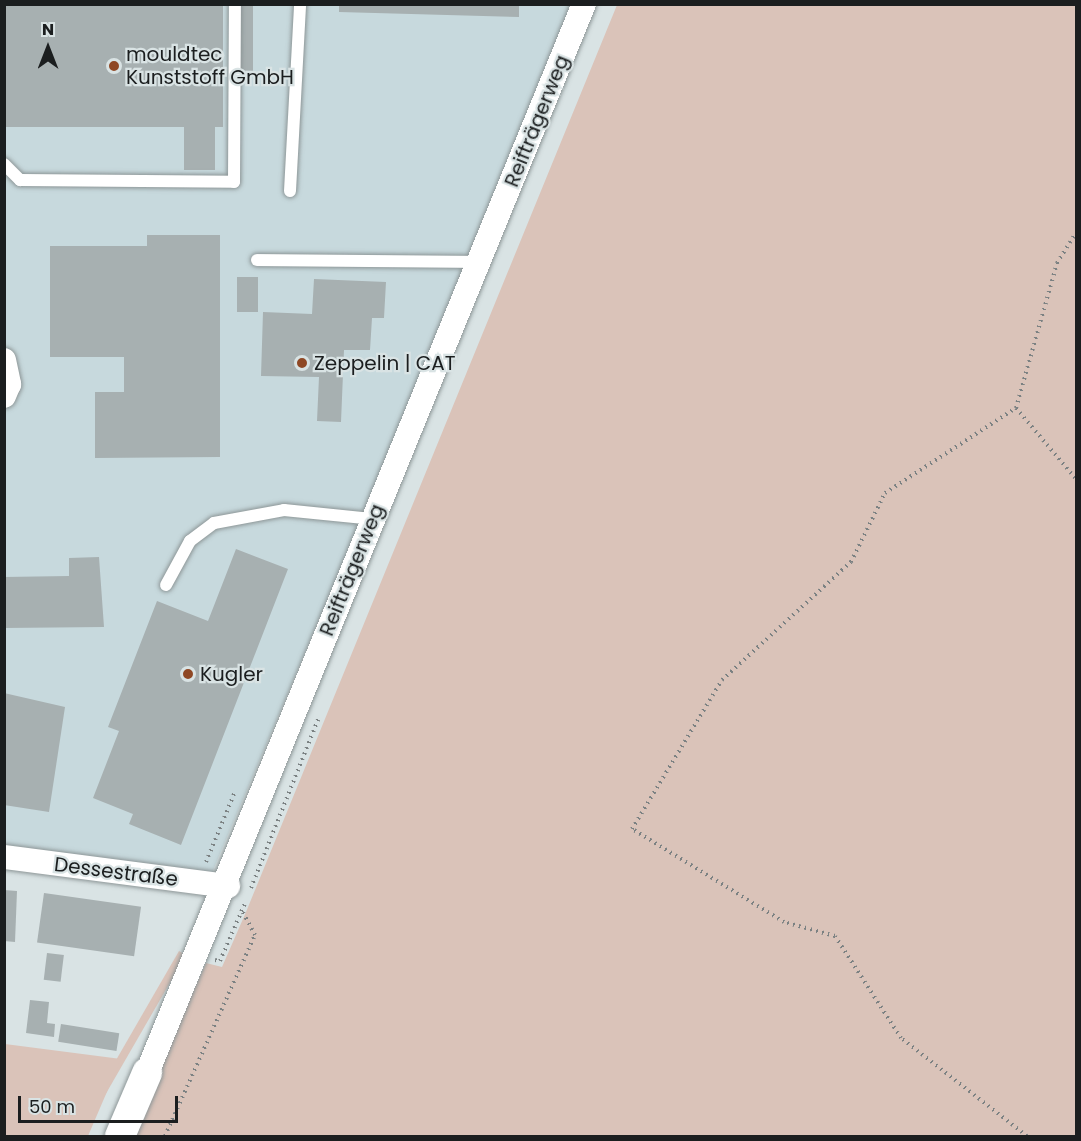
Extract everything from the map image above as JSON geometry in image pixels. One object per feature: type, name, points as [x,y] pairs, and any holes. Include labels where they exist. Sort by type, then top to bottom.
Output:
[{"type":"street","name":"Reifträgerweg","points":[[120,1137],[228,886],[372,519],[480,262],[584,4]]},
{"type":"street","points":[[4,360],[9,384],[4,396]]},
{"type":"street","name":"Dessestraße","points":[[4,857],[228,886]]},
{"type":"lane","points":[[4,164],[20,180],[234,182],[235,4]]},
{"type":"lane","points":[[290,191],[300,4]]},
{"type":"lane","points":[[257,260],[480,262]]},
{"type":"lane","points":[[166,585],[190,541],[214,523],[285,510],[372,519]]},
{"type":"path","points":[[1027,1137],[901,1038],[835,936],[784,922],[632,829],[722,680],[851,562],[885,493],[1016,408],[1057,263],[1077,232]]},
{"type":"path","points":[[1016,408],[1077,479]]},
{"type":"path","points":[[165,1137],[255,934],[228,886]]},
{"type":"shaded area","points":[[5,5],[578,5],[211,875],[5,847]]},
{"type":"shaded area","points":[[617,5],[1076,5],[1076,1136],[129,1136],[206,963],[222,967],[246,912]]},
{"type":"shaded area","points":[[179,951],[186,955],[85,1130],[78,1126]]},
{"type":"shaded area","points":[[5,1044],[121,1059],[88,1136],[5,1136]]},
{"type":"building","name":"mouldtec Kunststoff GmbH","points":[[4,4],[223,4],[223,127],[215,127],[215,170],[184,170],[184,127],[4,127]]},
{"type":"building","points":[[240,4],[253,4],[253,74],[240,74]]},
{"type":"building","points":[[339,4],[519,4],[519,17],[339,12]]},
{"type":"building","points":[[147,235],[220,235],[220,457],[95,458],[95,392],[124,392],[124,357],[50,357],[50,246],[147,246]]},
{"type":"building","points":[[237,277],[258,277],[258,312],[237,312]]},
{"type":"building","name":"Zeppelin | CAT","points":[[314,279],[386,282],[384,318],[372,318],[370,350],[344,350],[341,422],[317,421],[319,377],[261,376],[263,312],[312,314]]},
{"type":"building","name":"Kugler","points":[[236,549],[288,569],[181,845],[129,824],[133,814],[93,798],[119,731],[108,727],[157,601],[208,621]]},
{"type":"building","points":[[99,557],[104,627],[4,628],[4,577],[69,576],[69,558]]},
{"type":"building","points":[[4,693],[65,707],[49,812],[4,805]]},
{"type":"building","points":[[4,890],[17,891],[15,942],[4,941]]},
{"type":"building","points":[[44,893],[141,907],[134,956],[37,943]]},
{"type":"building","points":[[47,953],[64,955],[61,982],[44,980]]},
{"type":"building","points":[[30,1000],[49,1002],[47,1023],[55,1024],[54,1037],[26,1033]]},
{"type":"building","points":[[61,1024],[119,1033],[116,1051],[58,1042]]},
{"type":"place","name":"mouldtec Kunststoff GmbH","points":[[114,66]]},
{"type":"place","name":"Zeppelin | CAT","points":[[302,363]]},
{"type":"place","name":"Kugler","points":[[188,674]]}]
